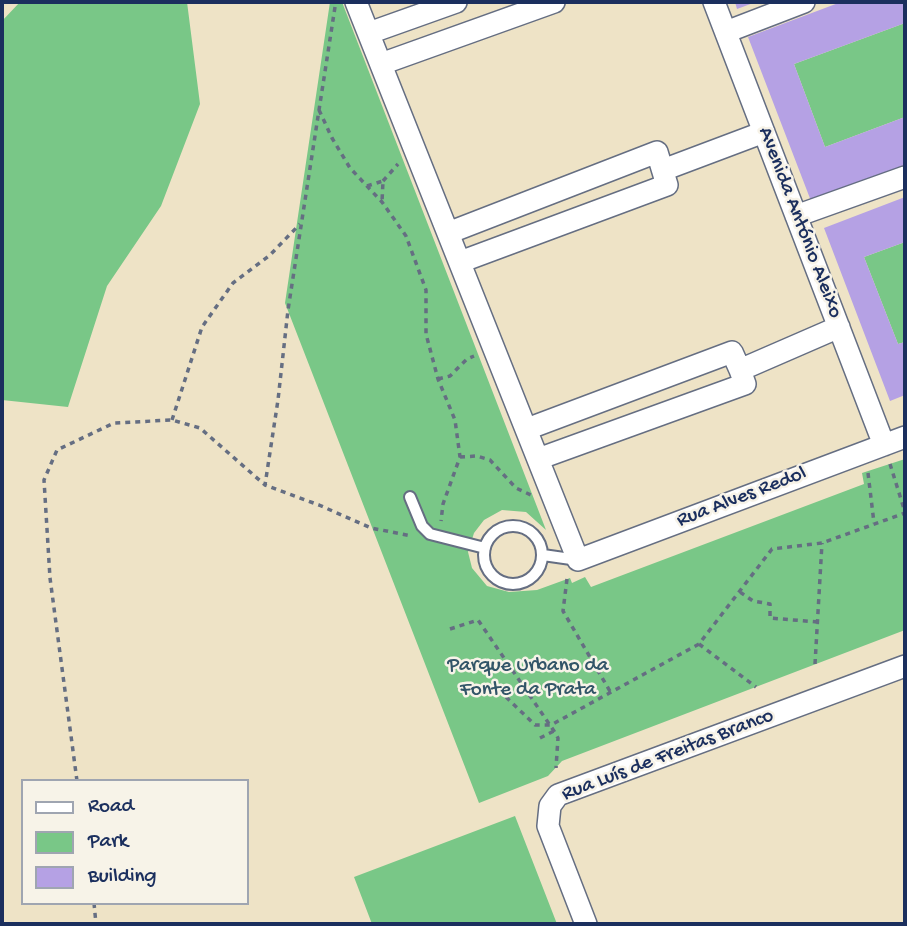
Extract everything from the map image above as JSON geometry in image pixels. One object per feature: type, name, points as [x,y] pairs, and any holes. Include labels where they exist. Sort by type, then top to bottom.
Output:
[{"type":"street","points":[[356,2],[579,560]]},
{"type":"street","points":[[369,33],[456,2]]},
{"type":"street","points":[[381,64],[554,2]]},
{"type":"street","name":"Avenida António Aleixo","points":[[714,2],[887,454]]},
{"type":"street","points":[[726,32],[804,2]]},
{"type":"street","points":[[663,170],[764,132]]},
{"type":"street","points":[[448,233],[657,152],[667,185],[460,262]]},
{"type":"street","points":[[796,216],[905,177]]},
{"type":"street","points":[[740,370],[839,327]]},
{"type":"street","points":[[527,429],[732,352],[740,370],[745,384],[538,459]]},
{"type":"street","name":"Rua Alves Redol","points":[[579,560],[887,454],[905,437]]},
{"type":"street","name":"Rua Luís de Freitas Branco","points":[[586,924],[548,826],[550,806],[558,794],[905,666]]},
{"type":"lane","points":[[410,497],[422,526],[430,534],[485,548]]},
{"type":"lane","points":[[520,526],[537,537],[543,555],[541,565],[529,579],[511,584],[502,582],[488,569],[484,560],[485,548],[493,533],[501,528],[520,526]]},
{"type":"lane","points":[[543,555],[579,560]]},
{"type":"path","points":[[265,485],[288,310],[336,2]]},
{"type":"path","points":[[77,779],[50,578],[44,480],[57,450],[114,423],[172,420],[200,428],[265,485],[371,528],[400,535],[438,537],[443,504],[460,457],[455,420],[438,379],[426,334],[426,290],[406,236],[382,202],[350,168],[319,110]]},
{"type":"path","points":[[367,186],[383,181],[403,161]]},
{"type":"path","points":[[382,202],[383,181]]},
{"type":"path","points":[[172,420],[202,327],[233,283],[270,255],[302,222]]},
{"type":"path","points":[[438,379],[450,376],[467,359],[478,355]]},
{"type":"path","points":[[506,697],[536,725],[551,725],[699,644],[772,549],[822,543],[905,512],[887,454]]},
{"type":"path","points":[[460,457],[477,456],[490,460],[516,488],[532,496]]},
{"type":"path","points":[[868,471],[874,523]]},
{"type":"path","points":[[816,664],[822,543]]},
{"type":"path","points":[[567,579],[563,611],[611,693]]},
{"type":"path","points":[[740,592],[753,601],[770,604],[770,618],[818,622]]},
{"type":"path","points":[[450,629],[478,620],[558,738],[556,768]]},
{"type":"path","points":[[699,644],[756,687]]},
{"type":"path","points":[[540,738],[554,731]]},
{"type":"path","points":[[94,905],[96,924]]},
{"type":"green space","points":[[20,2],[187,2],[200,104],[161,206],[107,286],[68,407],[2,400],[2,21]]},
{"type":"green space","name":"Parque Urbano da Fonte da Prata","points":[[330,2],[342,2],[546,530],[526,512],[502,510],[484,520],[474,533],[468,552],[472,568],[487,586],[509,592],[537,590],[570,578],[572,583],[585,577],[591,587],[864,484],[862,473],[905,459],[905,630],[562,761],[548,776],[479,803],[285,303]]},
{"type":"green space","points":[[905,23],[905,117],[825,147],[794,64]]},
{"type":"green space","points":[[905,242],[905,342],[898,344],[864,257]]},
{"type":"green space","points":[[515,816],[557,924],[372,924],[354,877]]},
{"type":"building","points":[[735,2],[756,2],[737,9]]},
{"type":"building","points":[[841,2],[905,2],[905,23],[794,64],[825,147],[905,117],[905,165],[811,201],[748,37]]},
{"type":"building","points":[[905,197],[905,242],[864,257],[898,344],[905,342],[905,395],[890,401],[824,228]]}]
